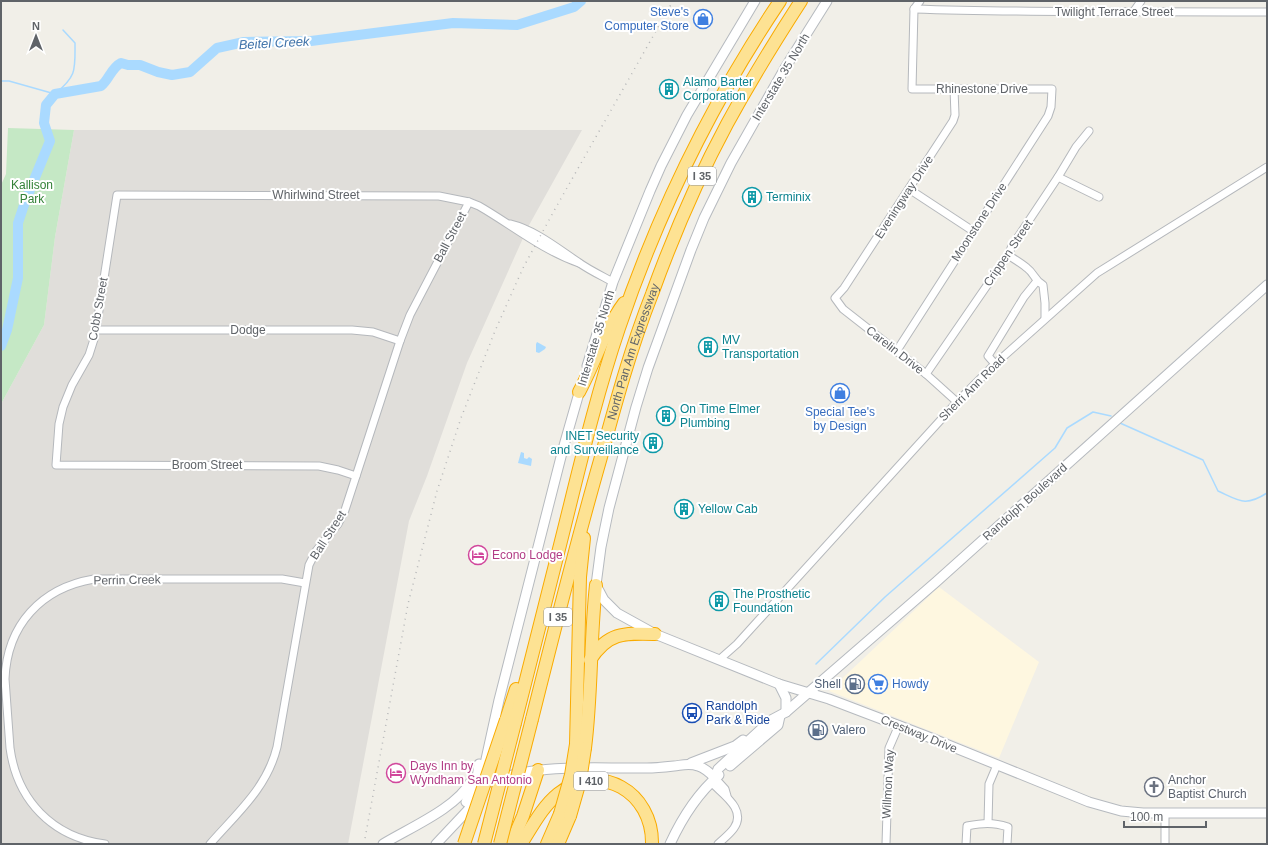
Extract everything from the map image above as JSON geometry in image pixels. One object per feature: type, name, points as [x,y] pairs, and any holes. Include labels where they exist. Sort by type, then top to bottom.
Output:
[{"type":"highway","name":"North Pan Am Expressway","points":[[484,844],[510,721],[558,554],[590,422],[610,354],[632,290],[676,187],[702,134],[745,56],[780,1]]},
{"type":"highway","name":"North Pan Am Expressway","points":[[500,844],[584,514],[628,362],[652,293],[676,233],[727,125],[771,48],[801,1]]},
{"type":"highway","points":[[579,392],[589,374],[615,314],[632,290]]},
{"type":"highway","points":[[581,746],[579,606],[584,537],[584,514]]},
{"type":"highway","points":[[558,842],[565,815],[571,775],[588,722],[590,660],[596,585]]},
{"type":"highway","points":[[590,660],[602,644],[618,635],[630,633],[655,634]]},
{"type":"highway","points":[[506,844],[532,719]]},
{"type":"highway","points":[[464,844],[510,721]]},
{"type":"highway","points":[[511,844],[538,770]]},
{"type":"highway","points":[[512,775],[525,789],[527,802]]},
{"type":"highway","name":"I 410","points":[[521,844],[550,801],[558,794],[579,783],[595,781],[610,783],[624,789],[640,803],[648,817],[652,844]]},
{"type":"highway","points":[[547,844],[565,815]]},
{"type":"main road","name":"Interstate 35 North","points":[[436,844],[468,810],[473,803],[481,785],[499,700],[561,456],[593,343],[613,282],[650,191],[673,141],[755,1]]},
{"type":"main road","name":"Interstate 35 North","points":[[596,585],[605,527],[636,406],[648,368],[691,250],[704,218],[731,163],[784,68],[827,1]]},
{"type":"main road","name":"Randolph Boulevard","points":[[714,782],[718,769],[764,726],[771,720],[783,714],[942,578],[1267,285]]},
{"type":"main road","name":"Crestway Drive","points":[[596,585],[609,607],[655,634],[779,684],[808,692],[926,736],[1089,802],[1121,811],[1143,813],[1267,813]]},
{"type":"main road","points":[[779,684],[786,698],[783,714]]},
{"type":"main road","name":"Interstate 35 North","points":[[455,823],[477,778],[478,767],[499,700]]},
{"type":"main road","name":"Randolph Boulevard","points":[[714,782],[778,725],[783,714]]},
{"type":"main road","points":[[481,785],[512,775],[564,767],[646,768],[689,764],[734,746],[764,726]]},
{"type":"main road","points":[[689,764],[704,768],[714,782]]},
{"type":"main road","points":[[675,766],[701,774],[714,782]]},
{"type":"main road","points":[[383,844],[431,816],[462,794],[468,788],[478,767]]},
{"type":"main road","points":[[670,844],[685,815],[702,793],[714,782]]},
{"type":"street","points":[[914,9],[920,1]]},
{"type":"street","points":[[1134,11],[1141,1]]},
{"type":"street","name":"Twilight Terrace Street","points":[[914,9],[1046,12],[1267,12]]},
{"type":"street","name":"Rhinestone Drive","points":[[914,9],[912,89],[1052,88]]},
{"type":"street","name":"Moonstone Drive","points":[[896,352],[1048,116],[1051,107],[1052,88]]},
{"type":"street","name":"Eveningway Drive","points":[[835,298],[844,288],[953,121],[955,115],[954,89]]},
{"type":"street","name":"Crippen Street","points":[[926,374],[1008,254],[1076,147],[1089,131]]},
{"type":"street","name":"Sherri Ann Road","points":[[720,659],[737,644],[957,402],[995,364],[1045,318],[1097,273],[1267,167]]},
{"type":"street","points":[[1058,177],[1099,196]]},
{"type":"street","points":[[909,189],[973,231]]},
{"type":"street","name":"Whirlwind Street","points":[[117,195],[439,196],[469,202],[479,206],[518,232],[557,254],[579,263],[613,282]]},
{"type":"street","name":"Cobb Street","points":[[56,465],[59,424],[63,406],[72,385],[89,354],[95,330],[117,195]]},
{"type":"street","name":"Ball Street","points":[[210,844],[255,794],[271,767],[277,747],[309,564],[321,544],[338,524],[345,510],[400,341],[410,315],[469,202]]},
{"type":"street","points":[[1008,254],[1032,272],[1037,282],[1043,285],[1045,318]]},
{"type":"street","points":[[995,364],[988,356],[1024,297],[1037,282]]},
{"type":"street","name":"Carelin Drive","points":[[835,298],[843,309],[926,374],[957,402]]},
{"type":"street","name":"Dodge","points":[[95,330],[352,330],[373,332],[400,341]]},
{"type":"street","name":"Broom Street","points":[[56,465],[319,466],[356,476]]},
{"type":"street","name":"Perrin Creek","points":[[105,844],[81,839],[52,823],[41,814],[29,799],[16,775],[10,748],[4,678],[9,648],[24,620],[38,604],[55,592],[74,584],[94,579],[282,579],[305,583]]},
{"type":"street","name":"Willmon Way","points":[[886,844],[889,748],[899,726]]},
{"type":"street","points":[[988,823],[990,784],[997,765]]},
{"type":"street","points":[[714,782],[725,789],[724,794]]},
{"type":"street","points":[[702,793],[712,791],[724,794],[734,806],[737,820],[734,828],[718,844]]},
{"type":"street","points":[[1165,813],[1165,844]]},
{"type":"street","points":[[966,844],[967,826],[988,823],[1008,827],[1007,844]]},
{"type":"shaded area","points":[[74,130],[582,130],[528,227],[467,363],[427,476],[409,521],[348,844],[1,844],[1,404],[44,325],[55,237]]},
{"type":"shaded area","points":[[939,587],[1039,662],[999,758],[829,691]]},
{"type":"green space","name":"Kallison Park","points":[[8,128],[74,130],[55,237],[44,325],[1,404],[1,185],[6,174]]},
{"type":"water","points":[[537,342],[546,347],[539,353],[536,352]]},
{"type":"water","points":[[521,452],[524,453],[524,458],[527,459],[529,457],[532,459],[531,466],[518,463]]},
{"type":"waterway","name":"Beitel Creek","points":[[1,346],[7,330],[18,278],[18,223],[50,141],[44,123],[46,105],[55,94],[101,86],[115,68],[121,63],[128,65],[140,65],[158,72],[172,75],[190,72],[217,48],[244,42],[311,41],[453,23],[517,25],[574,7],[581,1]]},
{"type":"waterway","points":[[1,81],[9,81],[55,94],[71,77],[75,60],[75,43],[63,30]]},
{"type":"waterway","points":[[816,664],[885,597],[1055,448],[1067,428],[1093,412],[1111,416]]},
{"type":"waterway","points":[[1120,423],[1203,460],[1218,491],[1232,498],[1248,501],[1267,493]]},
{"type":"railway","points":[[364,844],[408,604],[437,491],[461,418],[495,331],[523,268],[673,1]]},
{"type":"place","name":"Steve's Computer Store","points":[[703,19]]},
{"type":"place","name":"Alamo Barter Corporation","points":[[669,89]]},
{"type":"place","name":"Terminix","points":[[752,197]]},
{"type":"place","name":"MV Transportation","points":[[708,347]]},
{"type":"place","name":"Special Tee's by Design","points":[[840,393]]},
{"type":"place","name":"On Time Elmer Plumbing","points":[[666,416]]},
{"type":"place","name":"INET Security and Surveillance","points":[[653,443]]},
{"type":"place","name":"Yellow Cab","points":[[684,509]]},
{"type":"place","name":"Econo Lodge","points":[[478,555]]},
{"type":"place","name":"The Prosthetic Foundation","points":[[719,601]]},
{"type":"place","name":"Shell","points":[[855,684]]},
{"type":"place","name":"Howdy","points":[[878,684]]},
{"type":"place","name":"Randolph Park & Ride","points":[[692,713]]},
{"type":"place","name":"Valero","points":[[818,730]]},
{"type":"place","name":"Days Inn by Wyndham San Antonio","points":[[396,773]]},
{"type":"place","name":"Anchor Baptist Church","points":[[1154,787]]}]
